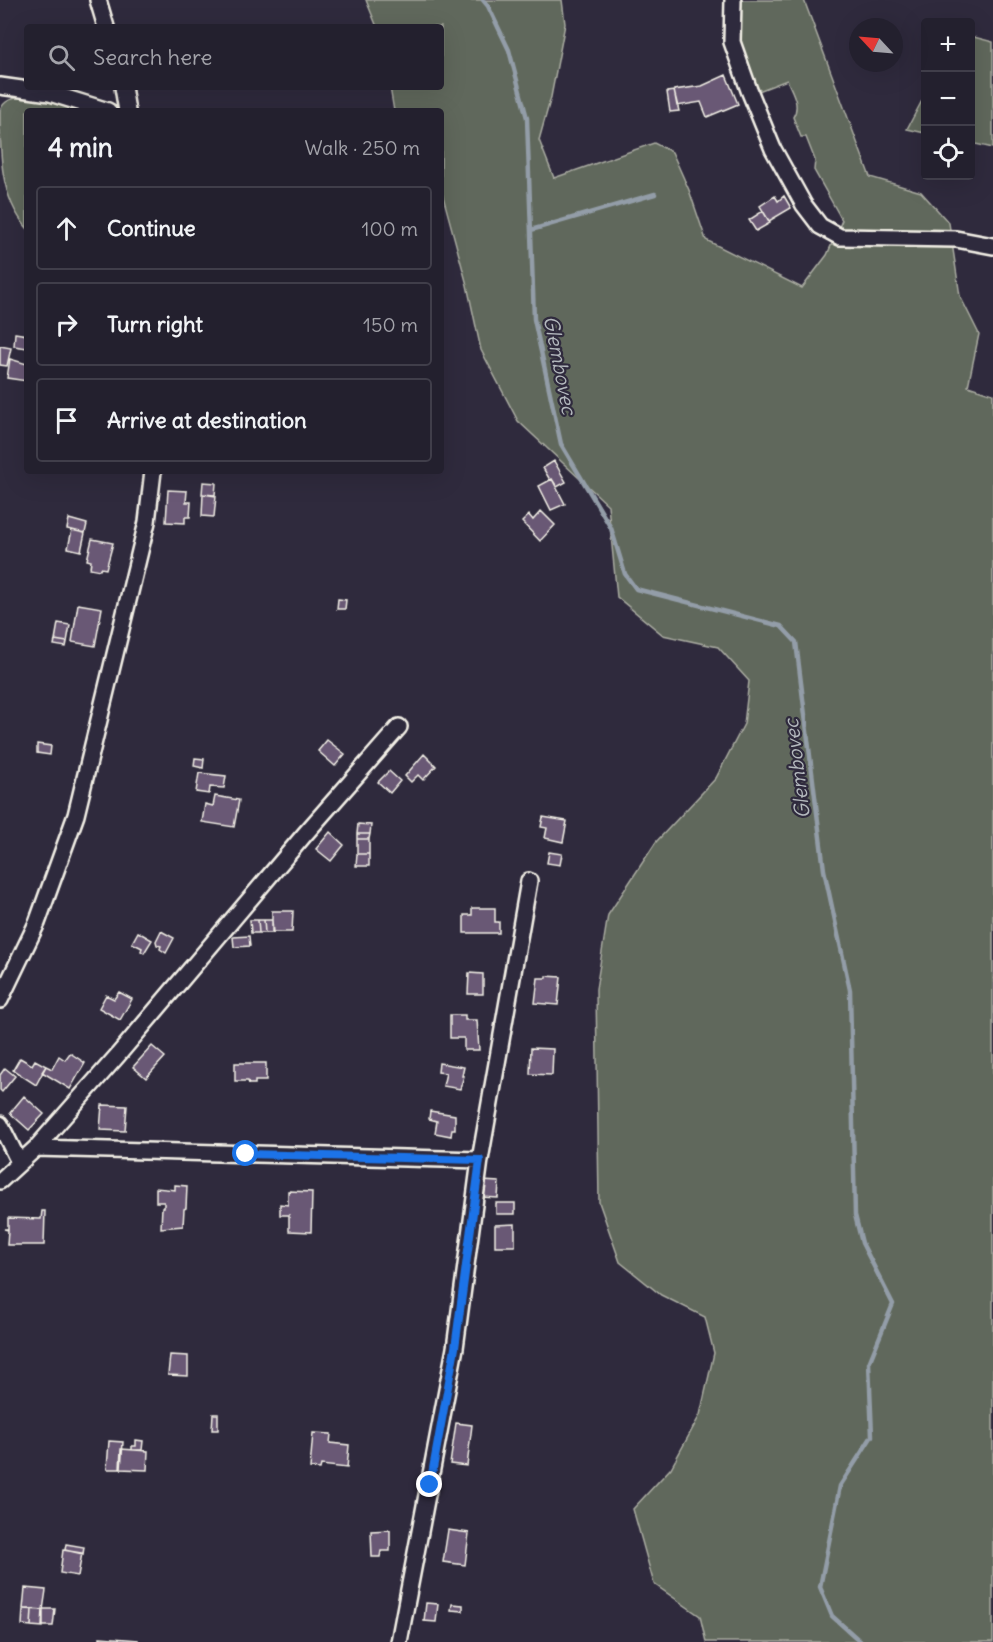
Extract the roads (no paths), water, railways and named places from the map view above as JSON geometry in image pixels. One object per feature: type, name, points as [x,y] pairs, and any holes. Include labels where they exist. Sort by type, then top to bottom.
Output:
[{"type":"street","points":[[98,0],[105,24]]},
{"type":"street","points":[[733,0],[732,42],[749,90],[773,149],[804,205],[820,226],[840,237],[956,239],[993,246]]},
{"type":"street","points":[[0,86],[24,89]]},
{"type":"street","points":[[29,90],[50,93],[98,108]]},
{"type":"street","points":[[124,90],[126,108]]},
{"type":"street","points":[[0,1000],[37,923],[76,815],[147,522],[153,474]]},
{"type":"street","points":[[0,1181],[36,1148],[399,727]]},
{"type":"street","points":[[399,1642],[455,1348],[480,1160],[529,881]]},
{"type":"street","points":[[0,1124],[19,1162]]},
{"type":"street","points":[[36,1148],[480,1160]]},
{"type":"waterway","name":"Glembovec","points":[[483,0],[509,50],[527,118],[534,319],[561,444],[611,528],[625,574],[636,589],[781,626],[796,642],[824,870],[850,990],[855,1215],[862,1243],[893,1304],[869,1363],[872,1436],[840,1486],[820,1587],[832,1616],[861,1642]]},
{"type":"waterway","points":[[531,230],[655,194]]}]
